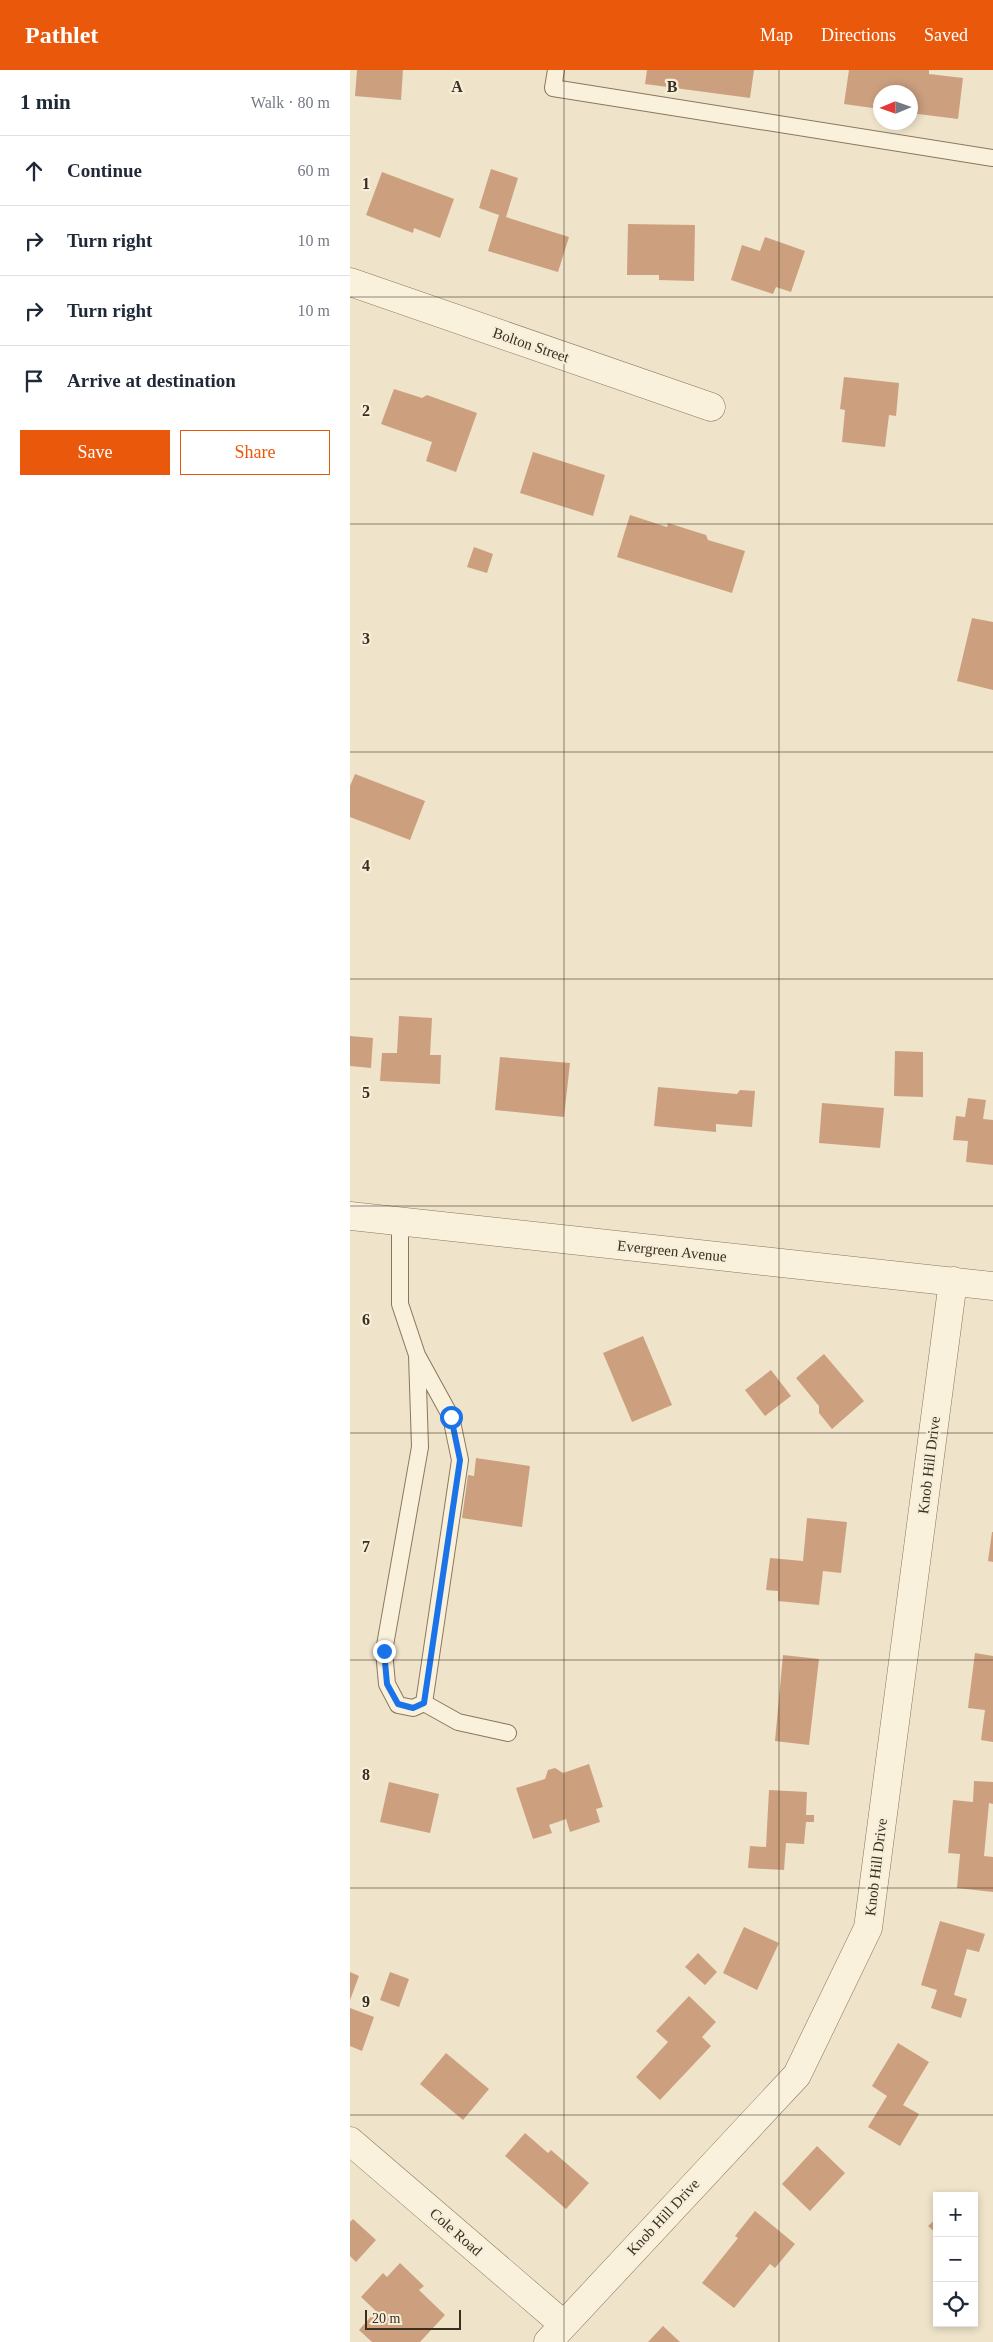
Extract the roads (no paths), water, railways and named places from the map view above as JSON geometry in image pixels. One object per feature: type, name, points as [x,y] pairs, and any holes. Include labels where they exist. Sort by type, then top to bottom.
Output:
[{"type":"street","name":"Bolton Street","points":[[350,282],[711,407]]},
{"type":"street","name":"Evergreen Avenue","points":[[350,1216],[993,1286]]},
{"type":"street","name":"Knob Hill Drive","points":[[555,2333],[797,2075],[868,1928],[953,1281]]},
{"type":"street","name":"Cole Road","points":[[350,2141],[555,2333]]},
{"type":"lane","points":[[556,70],[553,88],[993,158]]},
{"type":"lane","points":[[400,1222],[400,1304],[417,1356],[451,1417],[460,1460],[424,1703]]},
{"type":"lane","points":[[417,1356],[420,1446],[384,1651],[387,1684],[398,1704],[413,1708],[424,1703]]},
{"type":"lane","points":[[424,1703],[458,1722],[508,1733]]}]
